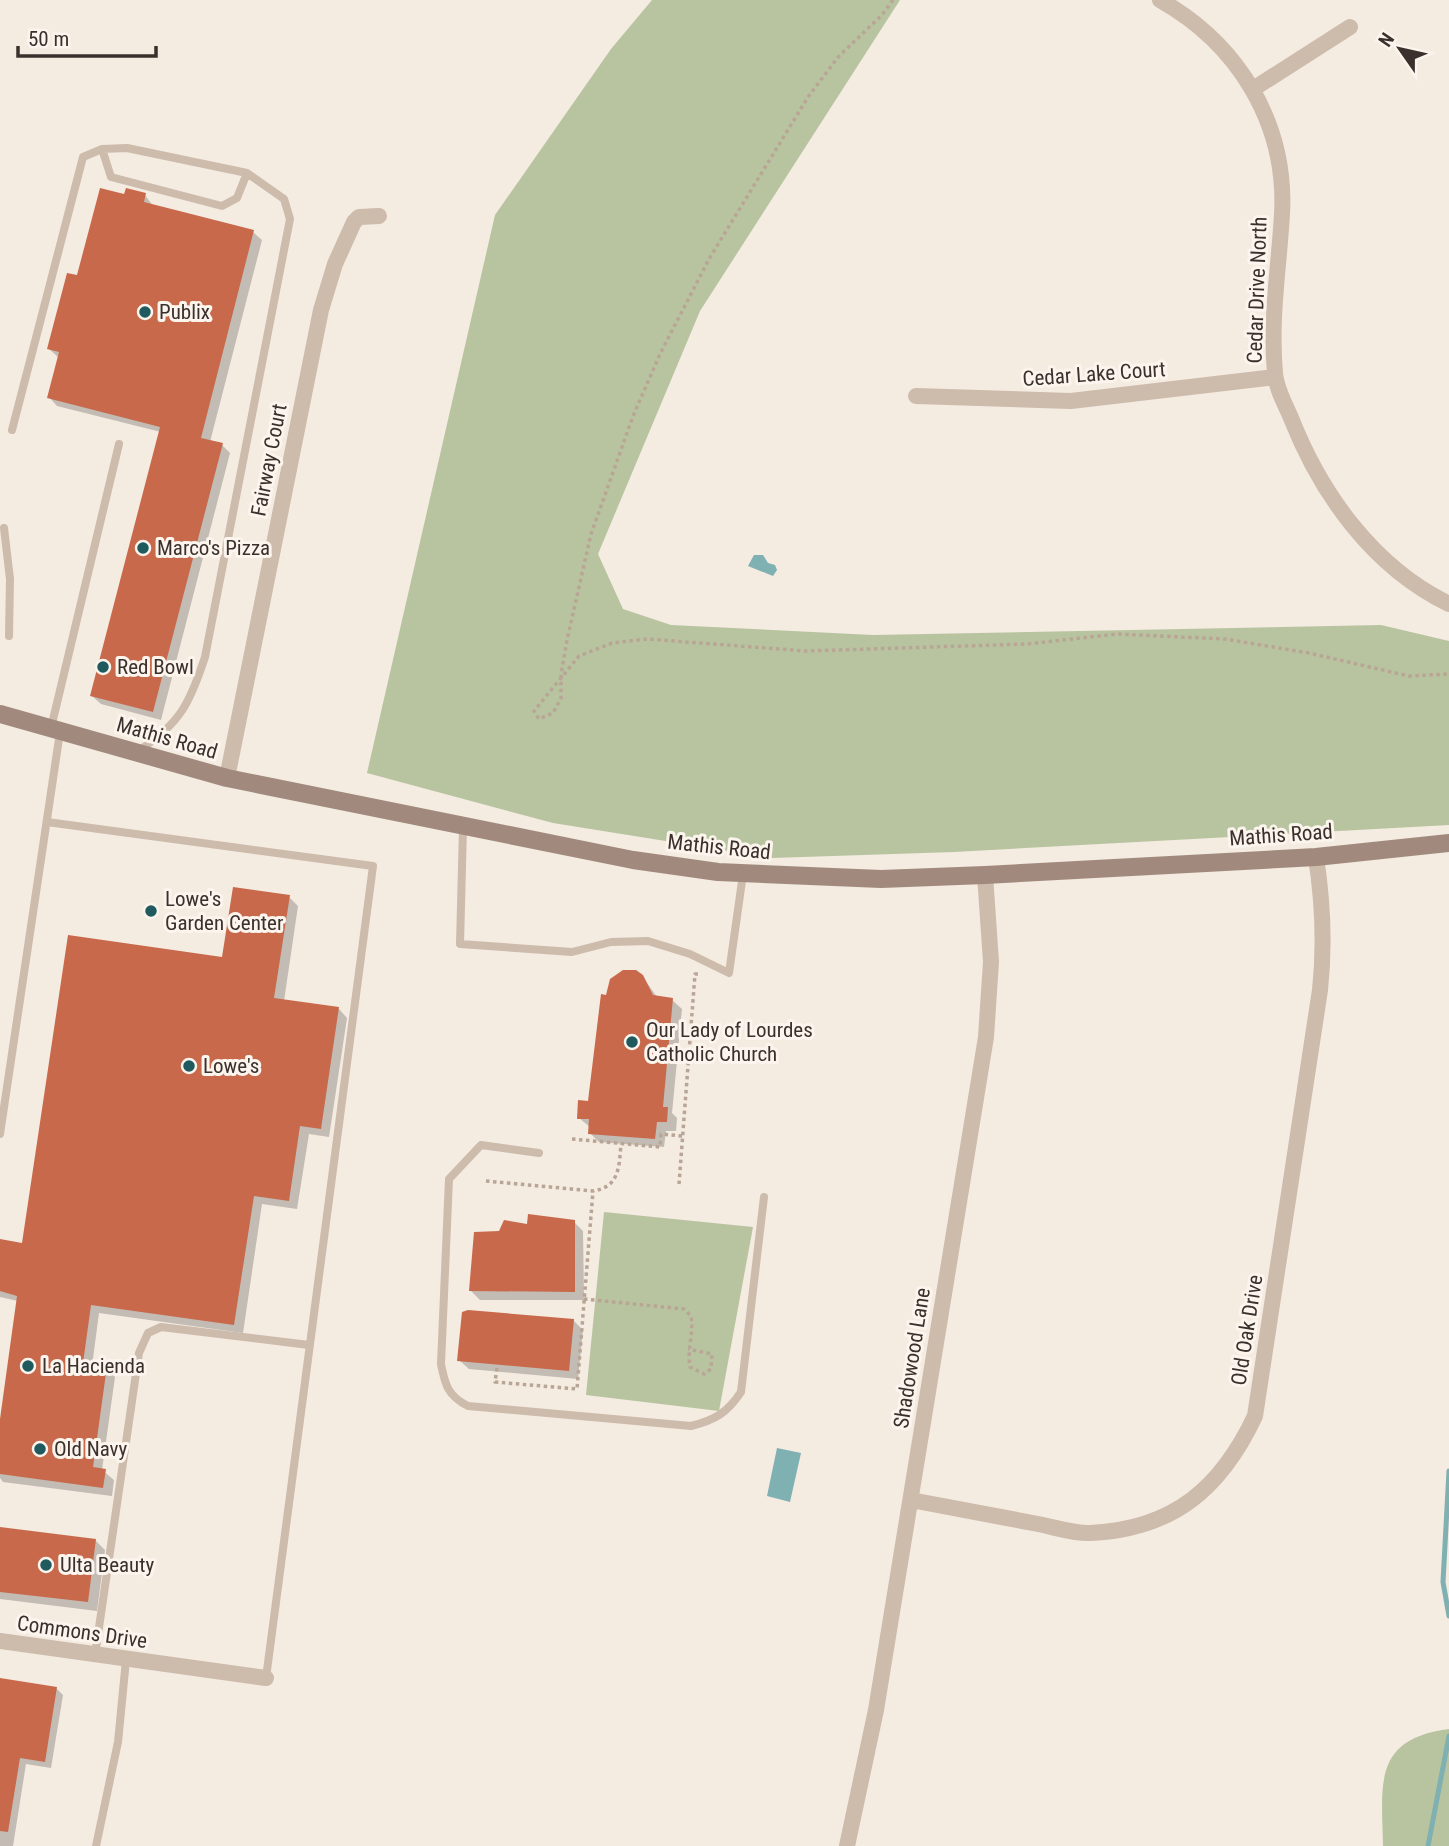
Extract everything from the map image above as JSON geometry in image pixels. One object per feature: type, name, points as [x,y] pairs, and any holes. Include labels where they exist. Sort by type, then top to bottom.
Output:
[{"type":"street","name":"Cedar Drive North","points":[[1160,0],[1195,23],[1220,45],[1253,89],[1266,116],[1281,177],[1282,213],[1273,320],[1275,377],[1301,443],[1339,510],[1385,560],[1413,582],[1449,604]]},
{"type":"street","points":[[1253,89],[1350,27]]},
{"type":"street","name":"Fairway Court","points":[[228,778],[321,310],[335,264],[354,222],[359,217],[379,216]]},
{"type":"street","name":"Cedar Lake Court","points":[[916,396],[1071,401],[1275,377]]},
{"type":"street","name":"Mathis Road","points":[[0,714],[228,778],[633,860],[743,874],[881,879],[985,875],[1316,857],[1449,843]]},
{"type":"street","name":"Old Oak Drive","points":[[911,1500],[1088,1533],[1130,1528],[1170,1514],[1209,1488],[1238,1452],[1255,1416],[1320,990],[1325,943],[1316,857]]},
{"type":"street","name":"Shadowood Lane","points":[[847,1846],[876,1710],[986,1037],[991,961],[985,875]]},
{"type":"street","name":"Commons Drive","points":[[0,1642],[266,1678]]},
{"type":"lane","points":[[12,430],[83,157],[102,149],[127,148],[247,173],[273,188],[284,199],[290,219],[205,657],[192,697],[179,718],[160,736],[135,752]]},
{"type":"lane","points":[[102,149],[111,177],[222,206],[237,198],[247,173]]},
{"type":"lane","points":[[0,1134],[47,822],[56,729],[119,444]]},
{"type":"lane","points":[[4,528],[10,579],[9,636]]},
{"type":"lane","points":[[47,822],[373,866],[266,1678]]},
{"type":"lane","points":[[463,827],[460,944],[572,952],[611,942],[648,941],[690,954],[729,973],[743,874]]},
{"type":"lane","points":[[539,1153],[481,1145],[449,1179],[442,1364],[445,1386],[454,1399],[468,1406],[691,1426],[716,1420],[731,1408],[741,1392],[764,1197]]},
{"type":"lane","points":[[95,1655],[139,1353],[148,1333],[162,1327],[309,1345]]},
{"type":"lane","points":[[96,1846],[118,1742],[127,1660]]},
{"type":"path","points":[[893,0],[883,15],[839,56],[808,96],[709,259],[660,354],[624,440],[591,534],[561,675],[561,698],[553,713],[540,719],[534,711],[561,675],[579,656],[612,643],[647,639],[805,651],[1027,644],[1117,634],[1225,639],[1309,653],[1409,676],[1449,674]]},
{"type":"path","points":[[679,1184],[695,974],[714,974],[718,968]]},
{"type":"path","points":[[572,1139],[660,1147],[661,1134],[682,1136]]},
{"type":"path","points":[[486,1181],[593,1191],[605,1189],[618,1174],[621,1144]]},
{"type":"path","points":[[497,1368],[495,1382],[577,1389],[593,1191]]},
{"type":"path","points":[[584,1298],[684,1309],[691,1316],[693,1327],[688,1349],[690,1367],[704,1374],[711,1369],[712,1354],[688,1349]]},
{"type":"green space","points":[[652,0],[900,0],[700,311],[598,554],[623,609],[671,625],[873,635],[1381,625],[1449,641],[1449,825],[954,852],[772,858],[553,823],[367,773],[495,215],[611,49]]},
{"type":"green space","points":[[604,1212],[753,1227],[719,1411],[586,1395]]},
{"type":"green space","points":[[1449,1729],[1449,1846],[1383,1846],[1383,1785],[1394,1754],[1406,1743],[1424,1734]]},
{"type":"water","points":[[754,555],[763,555],[768,563],[775,565],[777,570],[773,576],[748,566]]},
{"type":"water","points":[[777,1448],[801,1453],[790,1502],[767,1496]]},
{"type":"building","name":"Publix","points":[[100,188],[124,194],[126,188],[146,193],[144,202],[254,230],[201,438],[223,443],[153,712],[90,696],[160,427],[47,398],[59,352],[47,349],[67,273],[77,275]]},
{"type":"building","name":"Lowe's","points":[[233,887],[290,895],[274,998],[339,1007],[321,1129],[300,1126],[289,1201],[254,1196],[234,1325],[91,1305],[83,1363],[107,1366],[93,1467],[106,1469],[103,1488],[0,1474],[0,1419],[17,1296],[0,1291],[0,1239],[22,1243],[68,935],[222,957]]},
{"type":"building","name":"Our Lady of Lourdes Catholic Church","points":[[623,970],[636,970],[643,975],[653,995],[673,998],[663,1107],[668,1107],[667,1122],[657,1122],[655,1139],[588,1134],[589,1119],[577,1119],[578,1100],[588,1101],[601,994],[606,995],[610,979]]},
{"type":"building","points":[[528,1214],[575,1220],[575,1292],[469,1291],[474,1232],[499,1231],[504,1220],[527,1224]]},
{"type":"building","points":[[468,1310],[574,1319],[569,1371],[457,1361],[462,1312]]},
{"type":"building","name":"Ulta Beauty","points":[[0,1527],[96,1539],[88,1602],[0,1592]]},
{"type":"building","points":[[0,1678],[57,1687],[45,1762],[20,1758],[8,1832],[0,1831]]},
{"type":"waterway","points":[[1449,1471],[1443,1582],[1449,1616]]},
{"type":"waterway","points":[[1428,1846],[1449,1736]]},
{"type":"place","name":"Publix","points":[[145,312]]},
{"type":"place","name":"Marco's Pizza","points":[[143,548]]},
{"type":"place","name":"Red Bowl","points":[[103,667]]},
{"type":"place","name":"Lowe's Garden Center","points":[[151,911]]},
{"type":"place","name":"Our Lady of Lourdes Catholic Church","points":[[632,1042]]},
{"type":"place","name":"Lowe's","points":[[189,1066]]},
{"type":"place","name":"La Hacienda","points":[[28,1366]]},
{"type":"place","name":"Old Navy","points":[[40,1449]]},
{"type":"place","name":"Ulta Beauty","points":[[46,1565]]}]
